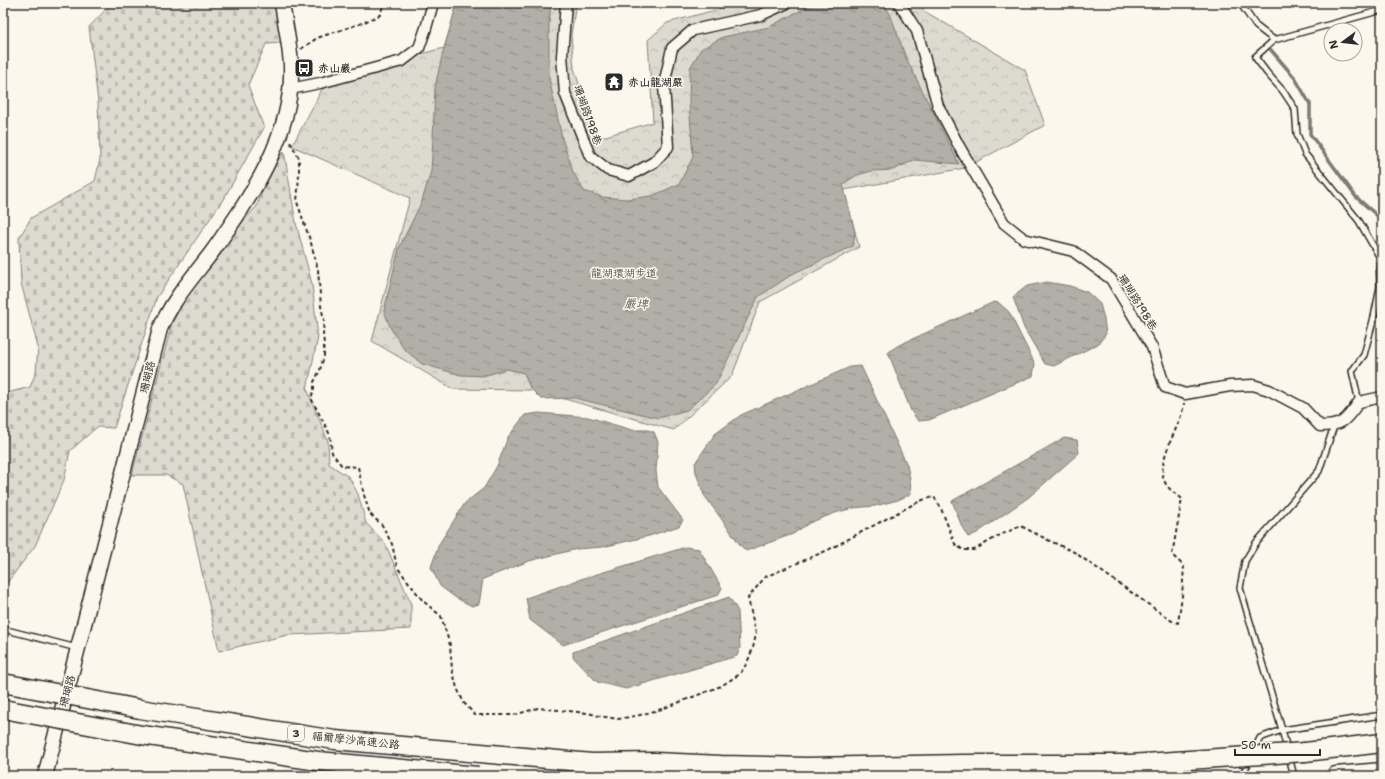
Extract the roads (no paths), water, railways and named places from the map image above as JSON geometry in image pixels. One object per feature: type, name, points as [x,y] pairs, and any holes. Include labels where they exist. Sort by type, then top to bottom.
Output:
[{"type":"highway","name":"福爾摩沙高速公路","points":[[3,683],[140,709],[335,740],[592,763],[712,776]]},
{"type":"highway","name":"3","points":[[3,709],[142,734],[318,761],[478,776]]},
{"type":"highway","points":[[592,763],[655,762],[807,767],[963,764],[1130,764],[1305,752],[1382,743]]},
{"type":"highway","points":[[1336,776],[1382,772]]},
{"type":"street","name":"珊瑚路","points":[[45,776],[160,329],[172,304],[244,206],[260,178],[281,131],[288,109],[290,89],[290,57],[282,3]]},
{"type":"street","points":[[290,89],[320,83],[402,61],[419,48],[432,3]]},
{"type":"street","name":"珊瑚路198巷","points":[[566,3],[562,56],[565,94],[590,156],[608,170],[629,176],[654,162],[668,147],[664,85],[672,48],[693,30],[761,15],[788,3]]},
{"type":"street","name":"珊瑚路198巷","points":[[899,3],[917,32],[938,106],[960,148],[1004,223],[1024,239],[1073,251],[1111,279],[1152,347],[1165,387],[1185,394],[1230,386],[1253,385],[1269,390],[1303,408],[1320,426],[1334,426]]},
{"type":"street","points":[[1334,426],[1347,418],[1359,402],[1382,397]]},
{"type":"lane","points":[[1240,3],[1256,26],[1274,40]]},
{"type":"lane","points":[[1359,402],[1352,371],[1364,355],[1374,317],[1380,287],[1379,256],[1359,221],[1305,154],[1296,134],[1295,109],[1283,91],[1255,57],[1274,40],[1382,10]]},
{"type":"lane","points":[[1294,776],[1240,588],[1245,561],[1256,543],[1319,471],[1334,426]]},
{"type":"lane","points":[[3,630],[78,648]]},
{"type":"lane","points":[[1242,776],[1260,738],[1282,730],[1382,715]]},
{"type":"water","name":"嚴埤","points":[[457,3],[551,3],[549,23],[549,78],[562,138],[573,172],[584,191],[602,197],[627,199],[652,196],[679,184],[693,157],[689,102],[690,68],[701,49],[723,37],[769,27],[809,6],[818,3],[884,3],[891,16],[906,58],[959,164],[914,160],[893,170],[872,171],[857,175],[843,184],[855,232],[853,246],[794,273],[758,297],[716,384],[687,410],[658,418],[574,398],[541,399],[530,388],[524,373],[507,369],[483,376],[461,375],[422,364],[404,349],[391,329],[384,311],[399,248],[422,201],[431,171],[435,87]]},
{"type":"water","points":[[1047,282],[1070,286],[1087,292],[1100,304],[1106,334],[1098,344],[1054,366],[1045,364],[1024,328],[1013,297],[1027,286]]},
{"type":"water","points":[[994,302],[999,303],[1009,312],[1035,364],[1033,376],[929,420],[918,421],[911,411],[888,352],[899,345]]},
{"type":"water","points":[[861,366],[907,465],[911,494],[898,500],[875,506],[853,508],[835,513],[809,523],[793,534],[746,551],[704,495],[696,473],[695,463],[715,434],[741,415],[850,367]]},
{"type":"water","points":[[539,413],[588,417],[632,430],[648,430],[654,432],[658,442],[656,471],[658,487],[683,520],[679,526],[649,536],[603,547],[577,549],[529,561],[483,579],[479,604],[472,606],[456,598],[440,586],[431,567],[439,544],[465,503],[484,488],[497,466],[508,437],[525,415]]},
{"type":"water","points":[[1064,438],[1077,440],[1079,453],[1029,497],[977,533],[968,537],[962,527],[952,501]]},
{"type":"water","points":[[686,547],[699,549],[722,588],[718,595],[563,645],[530,620],[526,598],[581,579]]},
{"type":"water","points":[[729,597],[738,611],[740,648],[737,656],[626,689],[597,682],[573,657],[573,652]]},
{"type":"waterway","points":[[1271,50],[1295,78],[1310,104],[1310,134],[1356,197],[1382,220]]},
{"type":"place","name":"赤山巖","points":[[304,68]]},
{"type":"place","name":"赤山龍湖嚴","points":[[614,82]]},
{"type":"park label","name":"龍湖環湖步道","points":[[624,273]]}]
